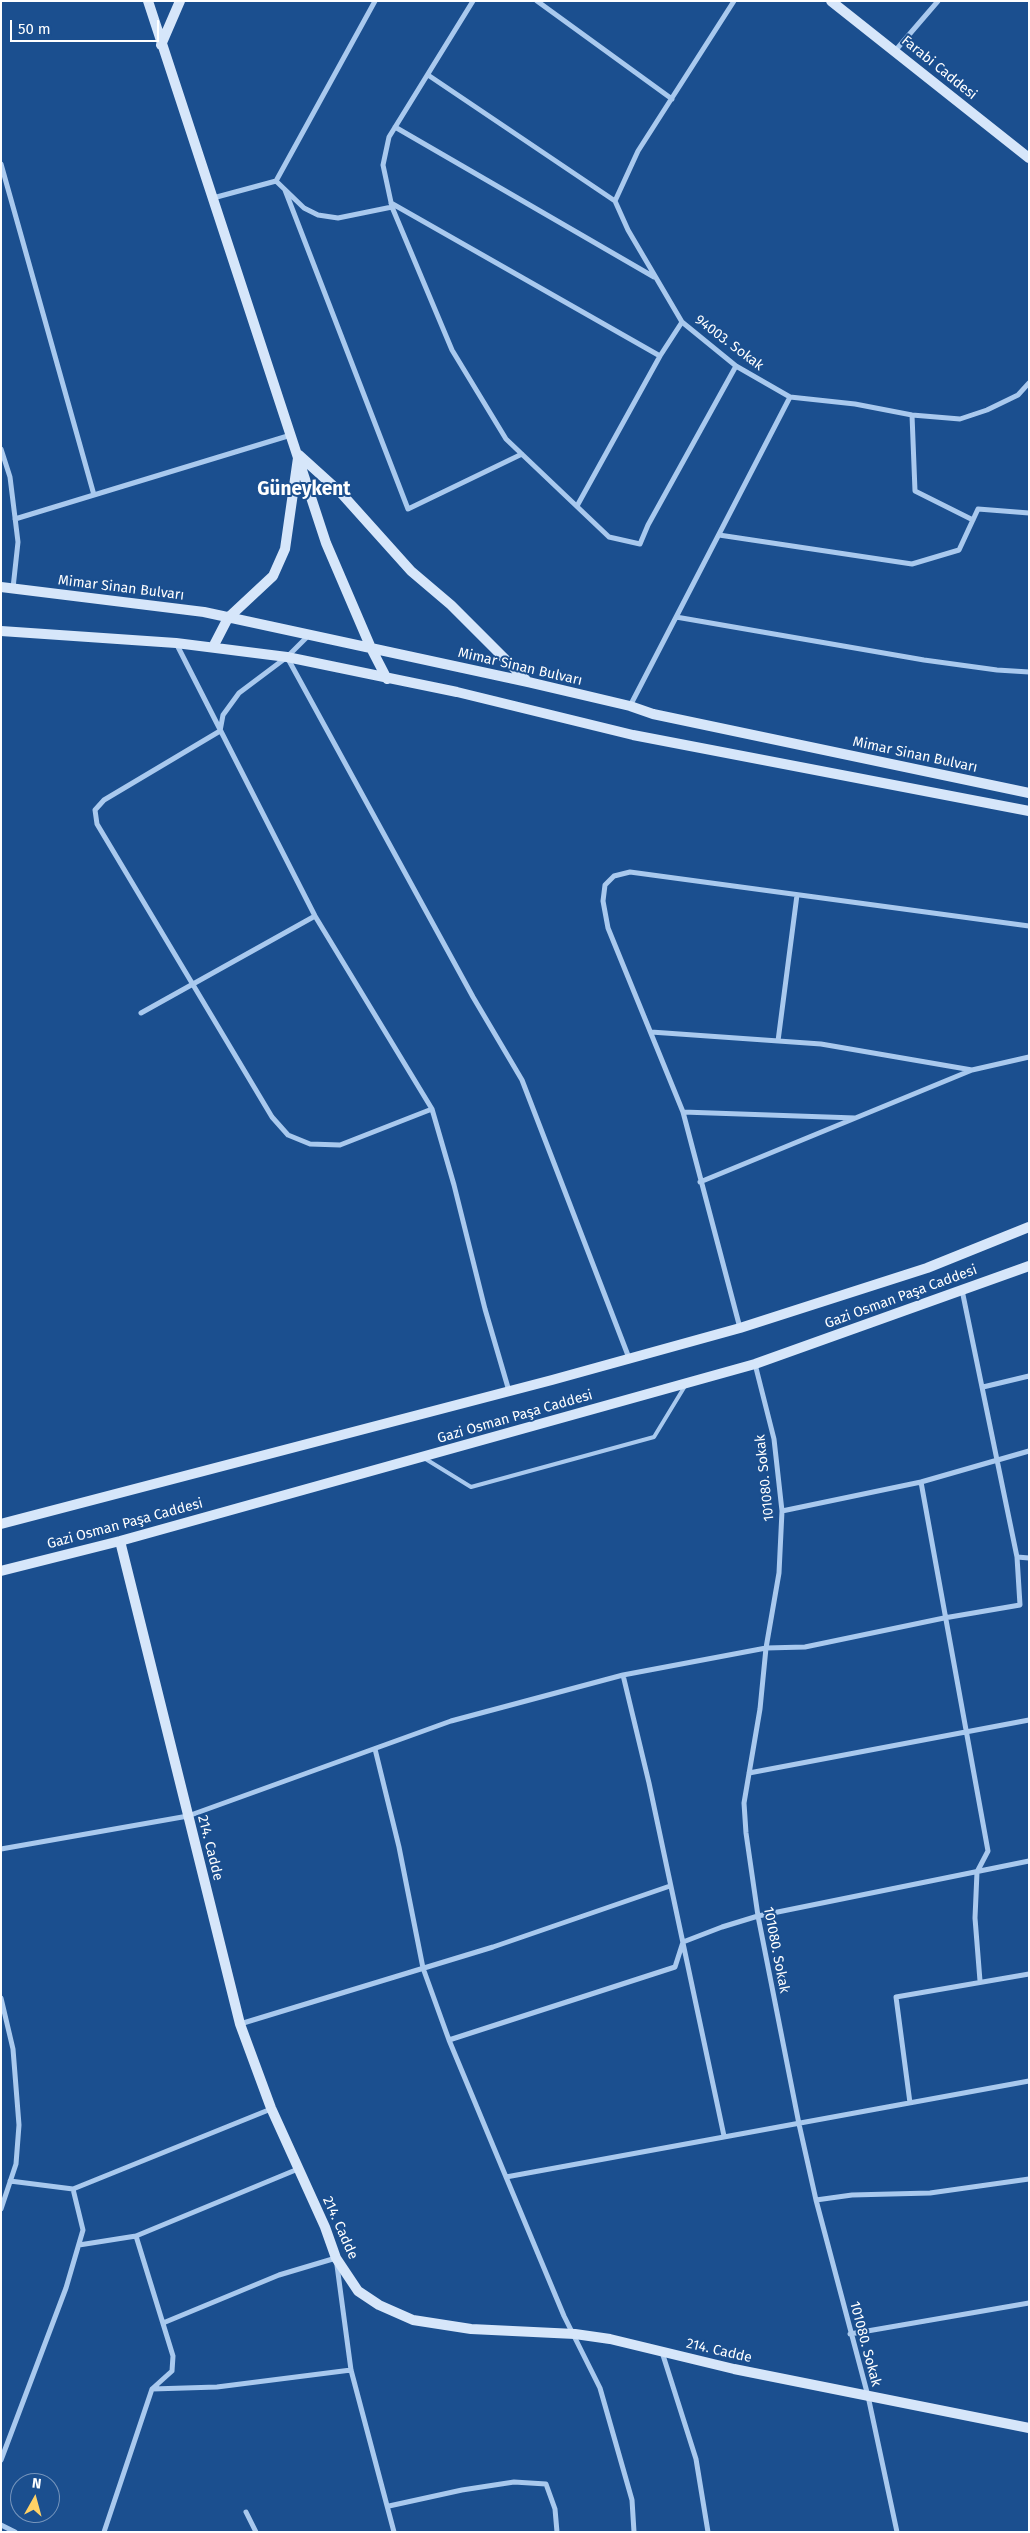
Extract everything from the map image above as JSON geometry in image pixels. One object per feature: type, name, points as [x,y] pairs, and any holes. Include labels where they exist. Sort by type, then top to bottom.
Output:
[{"type":"main road","points":[[148,1],[161,45],[292,435],[326,544],[371,648],[388,679]]},
{"type":"main road","points":[[161,45],[180,1]]},
{"type":"main road","name":"Farabi Caddesi","points":[[831,1],[1029,158]]},
{"type":"main road","points":[[213,647],[228,618],[273,576],[285,549],[298,454]]},
{"type":"main road","points":[[298,454],[341,493],[411,571],[451,605],[528,682]]},
{"type":"main road","name":"Mimar Sinan Bulvarı","points":[[1,587],[204,612],[528,682],[630,706],[653,714],[1029,793]]},
{"type":"main road","points":[[1,631],[176,643],[287,657],[457,692],[633,735],[1029,811]]},
{"type":"main road","name":"Gazi Osman Paşa Caddesi","points":[[1,1524],[509,1391],[740,1328],[927,1268],[1029,1227]]},
{"type":"main road","name":"Gazi Osman Paşa Caddesi","points":[[1,1570],[120,1541],[754,1364],[1029,1266]]},
{"type":"main road","name":"214. Cadde","points":[[120,1541],[240,2024],[271,2108],[325,2227],[336,2258],[358,2291],[379,2305],[413,2320],[471,2329],[574,2334],[610,2339],[734,2369],[1029,2428]]},
{"type":"street","points":[[212,198],[276,181],[375,1]]},
{"type":"street","points":[[473,1],[389,137],[384,164],[391,205],[452,350],[506,439],[609,537],[640,544],[648,525],[736,366]]},
{"type":"street","points":[[537,1],[672,99]]},
{"type":"street","points":[[428,75],[615,201],[638,151],[734,1]]},
{"type":"street","points":[[895,50],[938,1]]},
{"type":"street","points":[[395,127],[656,278]]},
{"type":"street","points":[[1,164],[94,495]]},
{"type":"street","points":[[276,181],[304,208],[318,215],[338,218],[391,205],[660,356]]},
{"type":"street","points":[[285,190],[408,509],[522,454]]},
{"type":"street","name":"94003. Sokak","points":[[615,201],[682,322],[736,366],[790,397],[855,404],[912,415],[960,419],[987,410],[1018,395],[1029,384]]},
{"type":"street","points":[[576,506],[660,356],[682,322]]},
{"type":"street","points":[[630,706],[790,397]]},
{"type":"street","points":[[912,415],[915,491],[973,520]]},
{"type":"street","points":[[15,519],[292,435]]},
{"type":"street","points":[[1,448],[10,477],[18,542],[13,589]]},
{"type":"street","points":[[720,535],[912,564],[959,550],[978,509],[1029,513]]},
{"type":"street","points":[[676,617],[924,660],[997,670],[1029,672]]},
{"type":"street","points":[[309,635],[287,657],[239,693],[223,715],[220,731],[104,800],[95,810],[97,824],[272,1117],[288,1135],[310,1144],[340,1145],[432,1109]]},
{"type":"street","points":[[176,643],[315,916],[432,1109],[454,1185],[485,1309],[509,1391]]},
{"type":"street","points":[[287,657],[468,988],[522,1080],[629,1358]]},
{"type":"street","points":[[740,1328],[683,1112],[608,928],[602,901],[605,886],[614,876],[630,872],[1029,926]]},
{"type":"street","points":[[778,1041],[797,895]]},
{"type":"street","points":[[141,1013],[315,916]]},
{"type":"street","points":[[651,1032],[821,1044],[972,1070]]},
{"type":"street","points":[[700,1182],[972,1070],[1029,1057]]},
{"type":"street","points":[[683,1112],[858,1118]]},
{"type":"street","points":[[1,1849],[188,1816],[451,1722],[622,1675],[766,1648],[804,1647],[944,1618],[1020,1606],[1017,1557],[962,1290]]},
{"type":"street","name":"101080. Sokak","points":[[754,1364],[774,1439],[782,1511],[779,1573],[766,1648],[760,1709],[744,1803],[758,1916],[799,2124],[816,2200],[868,2396],[898,2532]]},
{"type":"street","points":[[983,1387],[1029,1376]]},
{"type":"street","points":[[782,1511],[921,1482],[1029,1451]]},
{"type":"street","points":[[921,1482],[944,1618],[988,1851],[977,1872],[975,1918],[980,1981]]},
{"type":"street","points":[[1017,1557],[1029,1558]]},
{"type":"street","points":[[622,1675],[649,1783],[724,2136]]},
{"type":"street","points":[[749,1773],[1029,1720]]},
{"type":"street","points":[[376,1749],[399,1847],[423,1968],[449,2040],[564,2316],[600,2388],[632,2500],[634,2532]]},
{"type":"street","points":[[683,1942],[758,1916],[1029,1861]]},
{"type":"street","points":[[240,2024],[493,1947],[670,1886]]},
{"type":"street","points":[[449,2040],[675,1967],[683,1942]]},
{"type":"street","points":[[910,2103],[896,1997],[1029,1974]]},
{"type":"street","points":[[1,1998],[13,2049],[19,2125],[16,2164],[1,2208]]},
{"type":"street","points":[[506,2177],[1029,2081]]},
{"type":"street","points":[[10,2181],[73,2189],[271,2108]]},
{"type":"street","points":[[79,2245],[136,2236],[298,2169]]},
{"type":"street","points":[[816,2200],[852,2195],[930,2193],[1029,2179]]},
{"type":"street","points":[[1,2460],[66,2288],[83,2230],[73,2189]]},
{"type":"street","points":[[104,2532],[152,2389],[172,2371],[174,2356],[136,2236]]},
{"type":"street","points":[[163,2323],[279,2274],[336,2258],[351,2370],[389,2506],[394,2532]]},
{"type":"street","points":[[850,2334],[1029,2303]]},
{"type":"street","points":[[662,2351],[696,2459],[708,2532]]},
{"type":"street","points":[[152,2389],[217,2387],[351,2370]]},
{"type":"street","points":[[389,2506],[462,2490],[514,2482],[546,2484],[555,2509],[557,2532]]},
{"type":"street","points":[[246,2512],[256,2532]]},
{"type":"street","points":[[1,2525],[15,2532]]},
{"type":"lane","points":[[422,1457],[471,1487],[654,1437],[687,1383]]},
{"type":"district","name":"Güneykent","points":[[304,490]]}]
